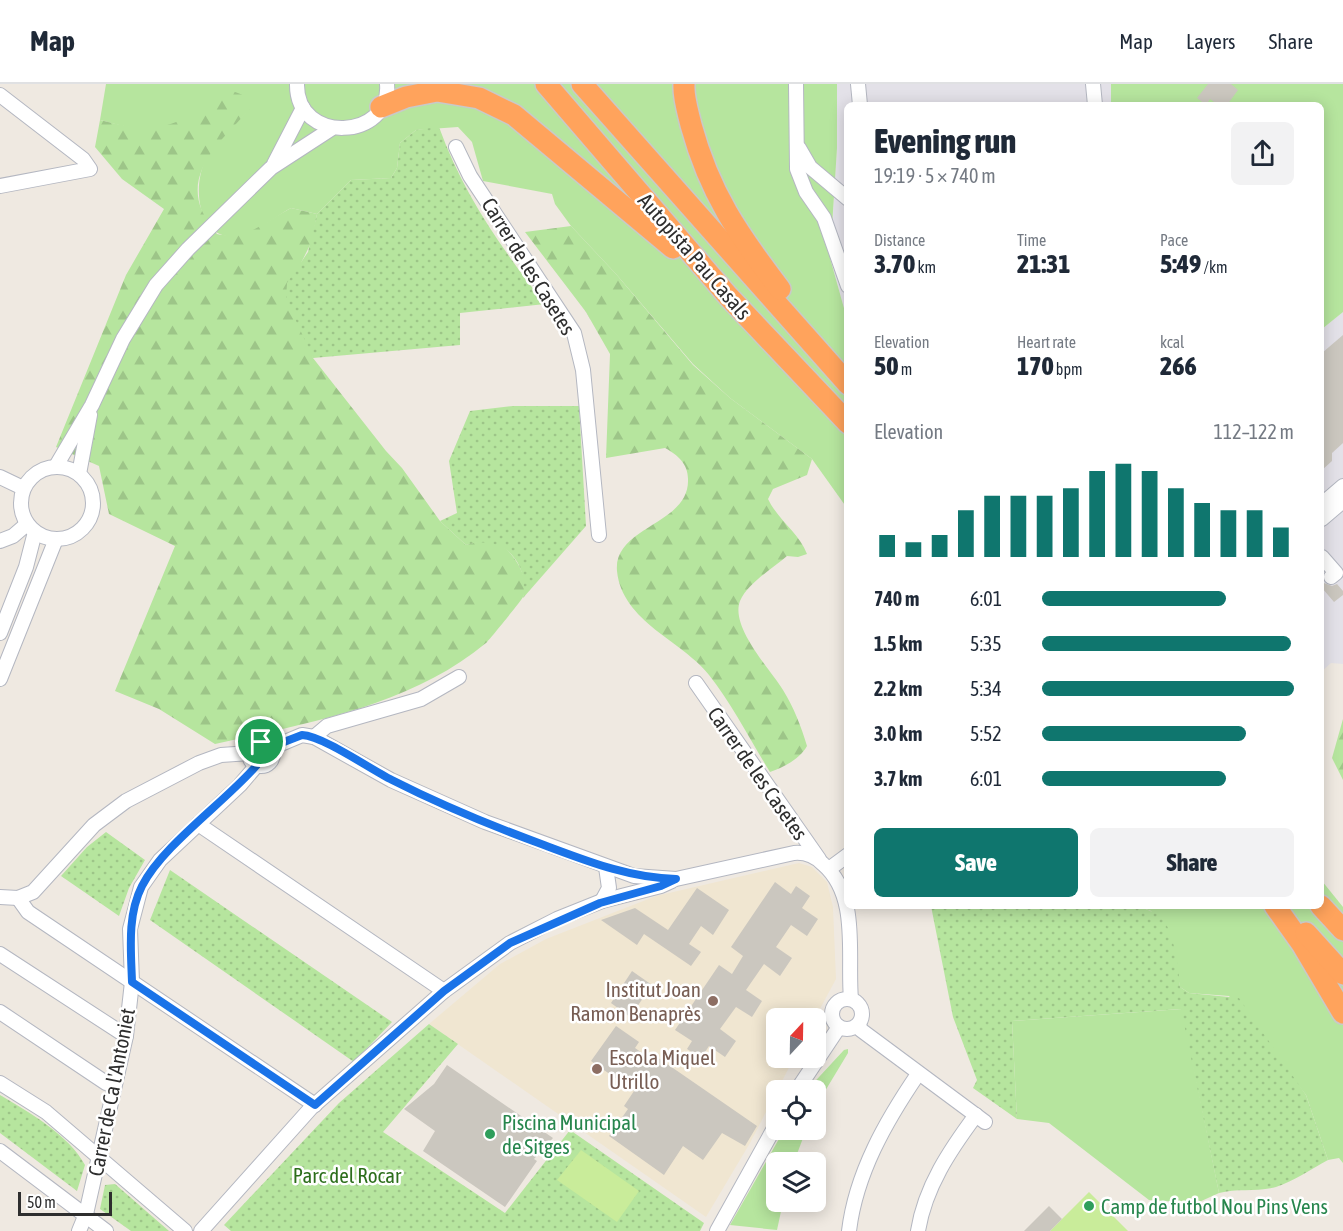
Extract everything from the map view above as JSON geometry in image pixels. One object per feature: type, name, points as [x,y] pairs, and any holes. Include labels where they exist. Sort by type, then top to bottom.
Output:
[{"type":"highway","name":"Autopista Pau Casals","points":[[546,84],[728,296],[844,419]]},
{"type":"highway","name":"Autopista Pau Casals","points":[[582,84],[844,379]]},
{"type":"highway","points":[[684,84],[686,105],[696,143],[712,184],[734,228],[844,373]]},
{"type":"highway","points":[[381,107],[406,97],[437,92],[479,98],[514,115],[728,296]]},
{"type":"highway","points":[[1277,909],[1302,944],[1343,1013]]},
{"type":"highway","points":[[1285,909],[1343,974]]},
{"type":"highway","points":[[1324,909],[1343,930]]},
{"type":"street","points":[[297,84],[303,108],[315,121],[331,129],[351,129],[368,122],[381,107],[387,84]]},
{"type":"street","points":[[796,84],[799,148],[797,169],[806,192],[824,218],[844,275]]},
{"type":"street","points":[[858,84],[860,102]]},
{"type":"street","points":[[1093,84],[1095,102]]},
{"type":"street","points":[[0,95],[83,159],[90,169],[0,186]]},
{"type":"street","points":[[271,168],[303,108]]},
{"type":"street","points":[[56,466],[92,405],[123,339],[156,285],[188,249],[271,168],[331,129]]},
{"type":"street","name":"Carrer de les Casetes","points":[[456,147],[470,176],[574,333],[583,370],[599,535]]},
{"type":"street","points":[[799,148],[810,167],[824,181],[844,194]]},
{"type":"street","points":[[824,181],[844,179]]},
{"type":"street","points":[[79,474],[92,405]]},
{"type":"street","points":[[56,466],[79,474],[92,492],[93,505],[90,517],[83,528],[73,536],[56,539],[31,528],[21,511],[23,488],[38,471],[56,466]]},
{"type":"street","points":[[0,477],[23,488]]},
{"type":"street","points":[[1324,502],[1343,486]]},
{"type":"street","points":[[1324,517],[1343,501]]},
{"type":"street","points":[[1,539],[31,528]]},
{"type":"street","points":[[0,633],[26,567],[31,528]]},
{"type":"street","points":[[0,679],[56,539]]},
{"type":"street","points":[[1324,559],[1336,573],[1331,578]]},
{"type":"street","points":[[314,737],[327,726],[421,699],[459,676]]},
{"type":"street","name":"Carrer de les Casetes","points":[[696,683],[844,893]]},
{"type":"street","points":[[271,747],[302,735],[314,737],[425,796],[519,836],[634,876],[676,879]]},
{"type":"street","points":[[0,897],[18,898],[33,892],[47,880],[94,825],[126,801],[199,763],[221,755],[253,759],[264,765],[270,762],[273,755],[271,747],[264,743],[257,743],[253,759]]},
{"type":"street","name":"Carrer de Ca l'Antoniet","points":[[79,1231],[86,1214],[126,1036],[132,982],[130,929],[141,887],[160,860],[198,824],[253,759]]},
{"type":"street","points":[[198,824],[444,991]]},
{"type":"street","points":[[201,1231],[315,1105],[444,991],[510,943],[603,902],[661,886],[676,879],[794,853],[807,854],[825,865],[844,860]]},
{"type":"street","points":[[603,902],[609,888],[606,867]]},
{"type":"street","points":[[18,898],[28,912],[315,1105]]},
{"type":"street","name":"Carrer de les Casetes","points":[[846,909],[852,977],[851,999]]},
{"type":"street","points":[[0,954],[126,1036]]},
{"type":"street","points":[[859,1025],[848,1030],[839,1027],[832,1017],[834,1006],[844,999],[851,999],[861,1007],[862,1016],[859,1025],[861,1030],[980,1119],[955,1143],[930,1188],[918,1231]]},
{"type":"street","points":[[0,1012],[106,1083],[115,1083]]},
{"type":"street","points":[[804,1080],[839,1027]]},
{"type":"street","points":[[849,1231],[870,1156],[897,1104],[918,1074]]},
{"type":"street","points":[[0,1083],[46,1112],[185,1231]]},
{"type":"street","points":[[717,1231],[768,1140]]},
{"type":"street","points":[[0,1151],[106,1231]]},
{"type":"shaded area","points":[[837,84],[1111,84],[1111,102],[844,102],[844,308],[830,258],[837,148]]},
{"type":"shaded area","points":[[1343,312],[1343,664],[1331,663],[1324,669],[1324,327]]},
{"type":"shaded area","points":[[799,863],[812,867],[827,882],[833,907],[836,979],[820,1008],[766,1008],[766,1068],[789,1068],[783,1080],[766,1080],[766,1112],[706,1217],[429,1024],[500,964],[546,939],[656,896]]},
{"type":"green space","points":[[106,84],[837,84],[837,148],[830,258],[844,308],[844,504],[812,459],[730,398],[693,364],[616,274],[571,226],[555,204],[552,194],[483,181],[472,142],[458,127],[416,130],[400,143],[397,168],[391,178],[351,180],[317,214],[291,208],[252,232],[238,236],[225,236],[214,231],[207,222],[199,198],[199,185],[201,172],[209,153],[249,109],[245,102],[237,100],[226,102],[161,128],[135,128],[100,120]]},
{"type":"green space","points":[[1111,84],[1343,84],[1343,312],[1324,327],[1324,102],[1111,102]]},
{"type":"green space","points":[[232,91],[244,97],[250,109],[224,137],[204,166],[198,182],[198,198],[204,215],[217,234],[238,235],[256,228],[291,208],[317,214],[312,241],[301,263],[313,358],[402,468],[440,521],[466,545],[489,541],[503,547],[519,566],[525,582],[525,590],[521,600],[486,643],[456,665],[425,682],[357,709],[215,744],[159,709],[115,691],[175,546],[109,514],[99,466],[56,447],[126,275],[164,209],[122,179],[95,147],[100,120],[125,126],[150,128],[161,126],[184,118],[217,95]]},
{"type":"green space","points":[[439,127],[460,175],[485,220],[545,304],[460,313],[460,345],[313,358],[286,299],[287,283],[308,252],[317,214],[351,180],[391,178],[397,168],[400,143],[416,130]]},
{"type":"green space","points":[[571,226],[616,274],[693,365],[730,398],[812,459],[807,475],[773,489],[768,499],[777,514],[799,539],[807,554],[798,557],[787,556],[761,577],[744,594],[738,611],[746,635],[791,704],[807,746],[800,755],[781,768],[770,772],[709,675],[698,663],[641,617],[621,589],[617,571],[619,556],[638,534],[677,506],[685,494],[688,474],[681,460],[665,448],[606,458],[610,354],[586,312],[525,232]]},
{"type":"green space","points":[[513,406],[579,406],[586,526],[523,598],[522,573],[511,554],[491,543],[466,545],[440,521],[457,513],[449,461],[470,411]]},
{"type":"green space","points":[[1343,719],[1343,780],[1332,758]]},
{"type":"green space","points":[[106,832],[145,860],[129,888],[119,916],[61,876],[87,847]]},
{"type":"green space","points":[[170,870],[392,1022],[354,1062],[150,920]]},
{"type":"green space","points":[[1324,883],[1343,907],[1343,1163],[1339,1158],[1328,1160],[1306,1095],[1229,996],[1189,993],[1180,987],[1173,949],[1151,911],[1145,909],[1324,909]]},
{"type":"green space","points":[[932,909],[1145,909],[1162,918],[1170,932],[1180,987],[1189,993],[1239,998],[1306,1095],[1328,1160],[1276,1187],[1219,1193],[1181,1009],[1012,1021],[1017,1119],[973,1088],[977,1080],[953,1017]]},
{"type":"green space","points":[[1182,1009],[1219,1193],[1197,1203],[1149,1200],[1049,1123],[1017,1119],[1012,1021]]},
{"type":"green space","name":"Parc del Rocar","points":[[429,1024],[458,1044],[383,1132],[505,1213],[570,1130],[704,1223],[700,1231],[231,1231],[224,1225],[339,1103]]},
{"type":"green space","points":[[848,1049],[848,1053],[826,1089],[826,1080],[816,1080],[844,1050]]},
{"type":"green space","points":[[0,1095],[59,1134],[78,1154],[85,1165],[77,1191],[0,1133]]},
{"type":"green space","points":[[778,1140],[802,1140],[798,1152],[771,1152]]},
{"type":"green space","points":[[581,1150],[639,1191],[617,1222],[557,1180]]},
{"type":"green space","points":[[766,1162],[766,1212],[781,1212],[777,1230],[730,1225]]},
{"type":"green space","points":[[115,1184],[169,1231],[131,1231],[100,1209],[105,1185]]},
{"type":"green space","name":"Camp de futbol Nou Pins Vens","points":[[1089,1192],[1128,1231],[1050,1231]]},
{"type":"building","points":[[1208,84],[1231,84],[1238,90],[1229,102],[1214,102],[1210,99],[1208,102],[1202,102],[1197,98]]},
{"type":"building","points":[[1343,335],[1343,443],[1332,453],[1332,461],[1324,468],[1324,351]]},
{"type":"building","points":[[1324,583],[1332,586],[1337,584],[1343,591],[1343,595],[1334,602],[1324,590]]},
{"type":"building","points":[[775,882],[791,894],[796,886],[810,896],[802,908],[818,919],[807,936],[791,925],[776,947],[792,958],[780,976],[764,964],[746,990],[762,1001],[752,1017],[736,1007],[720,1029],[736,1041],[725,1057],[709,1046],[701,1058],[687,1049],[692,1041],[675,1030],[719,965],[732,974],[743,956],[731,947]]},
{"type":"building","points":[[697,888],[729,910],[713,935],[701,926],[689,944],[701,952],[691,966],[644,934],[637,945],[601,920],[635,908],[668,930]]},
{"type":"building","points":[[632,971],[652,985],[630,1017],[611,1003]]},
{"type":"building","points":[[616,1026],[639,1042],[635,1048],[654,1061],[657,1057],[757,1126],[745,1146],[722,1133],[703,1160],[683,1146],[664,1175],[609,1136],[628,1109],[624,1106],[634,1091],[591,1061]]},
{"type":"building","name":"Piscina Municipal de Sitges","points":[[447,1065],[553,1138],[534,1159],[537,1161],[505,1207],[423,1151],[435,1131],[404,1109],[434,1084]]},
{"type":"building","points":[[1049,1206],[1062,1219],[1050,1231],[1024,1231]]},
{"type":"place","name":"Institut Joan Ramon Benaprès","points":[[713,1001]]},
{"type":"place","name":"Escola Miquel Utrillo","points":[[597,1069]]},
{"type":"place","name":"Piscina Municipal de Sitges","points":[[490,1134]]},
{"type":"place","name":"Camp de futbol Nou Pins Vens","points":[[1089,1206]]},
{"type":"route","points":[[302,735],[308,735],[391,780],[519,836],[634,876],[676,879],[661,886],[600,903],[557,920],[510,943],[444,991],[315,1105],[132,982],[130,929],[141,887],[160,860],[240,785],[257,765],[250,759],[250,753],[253,746],[261,742],[271,747],[302,735]]}]
